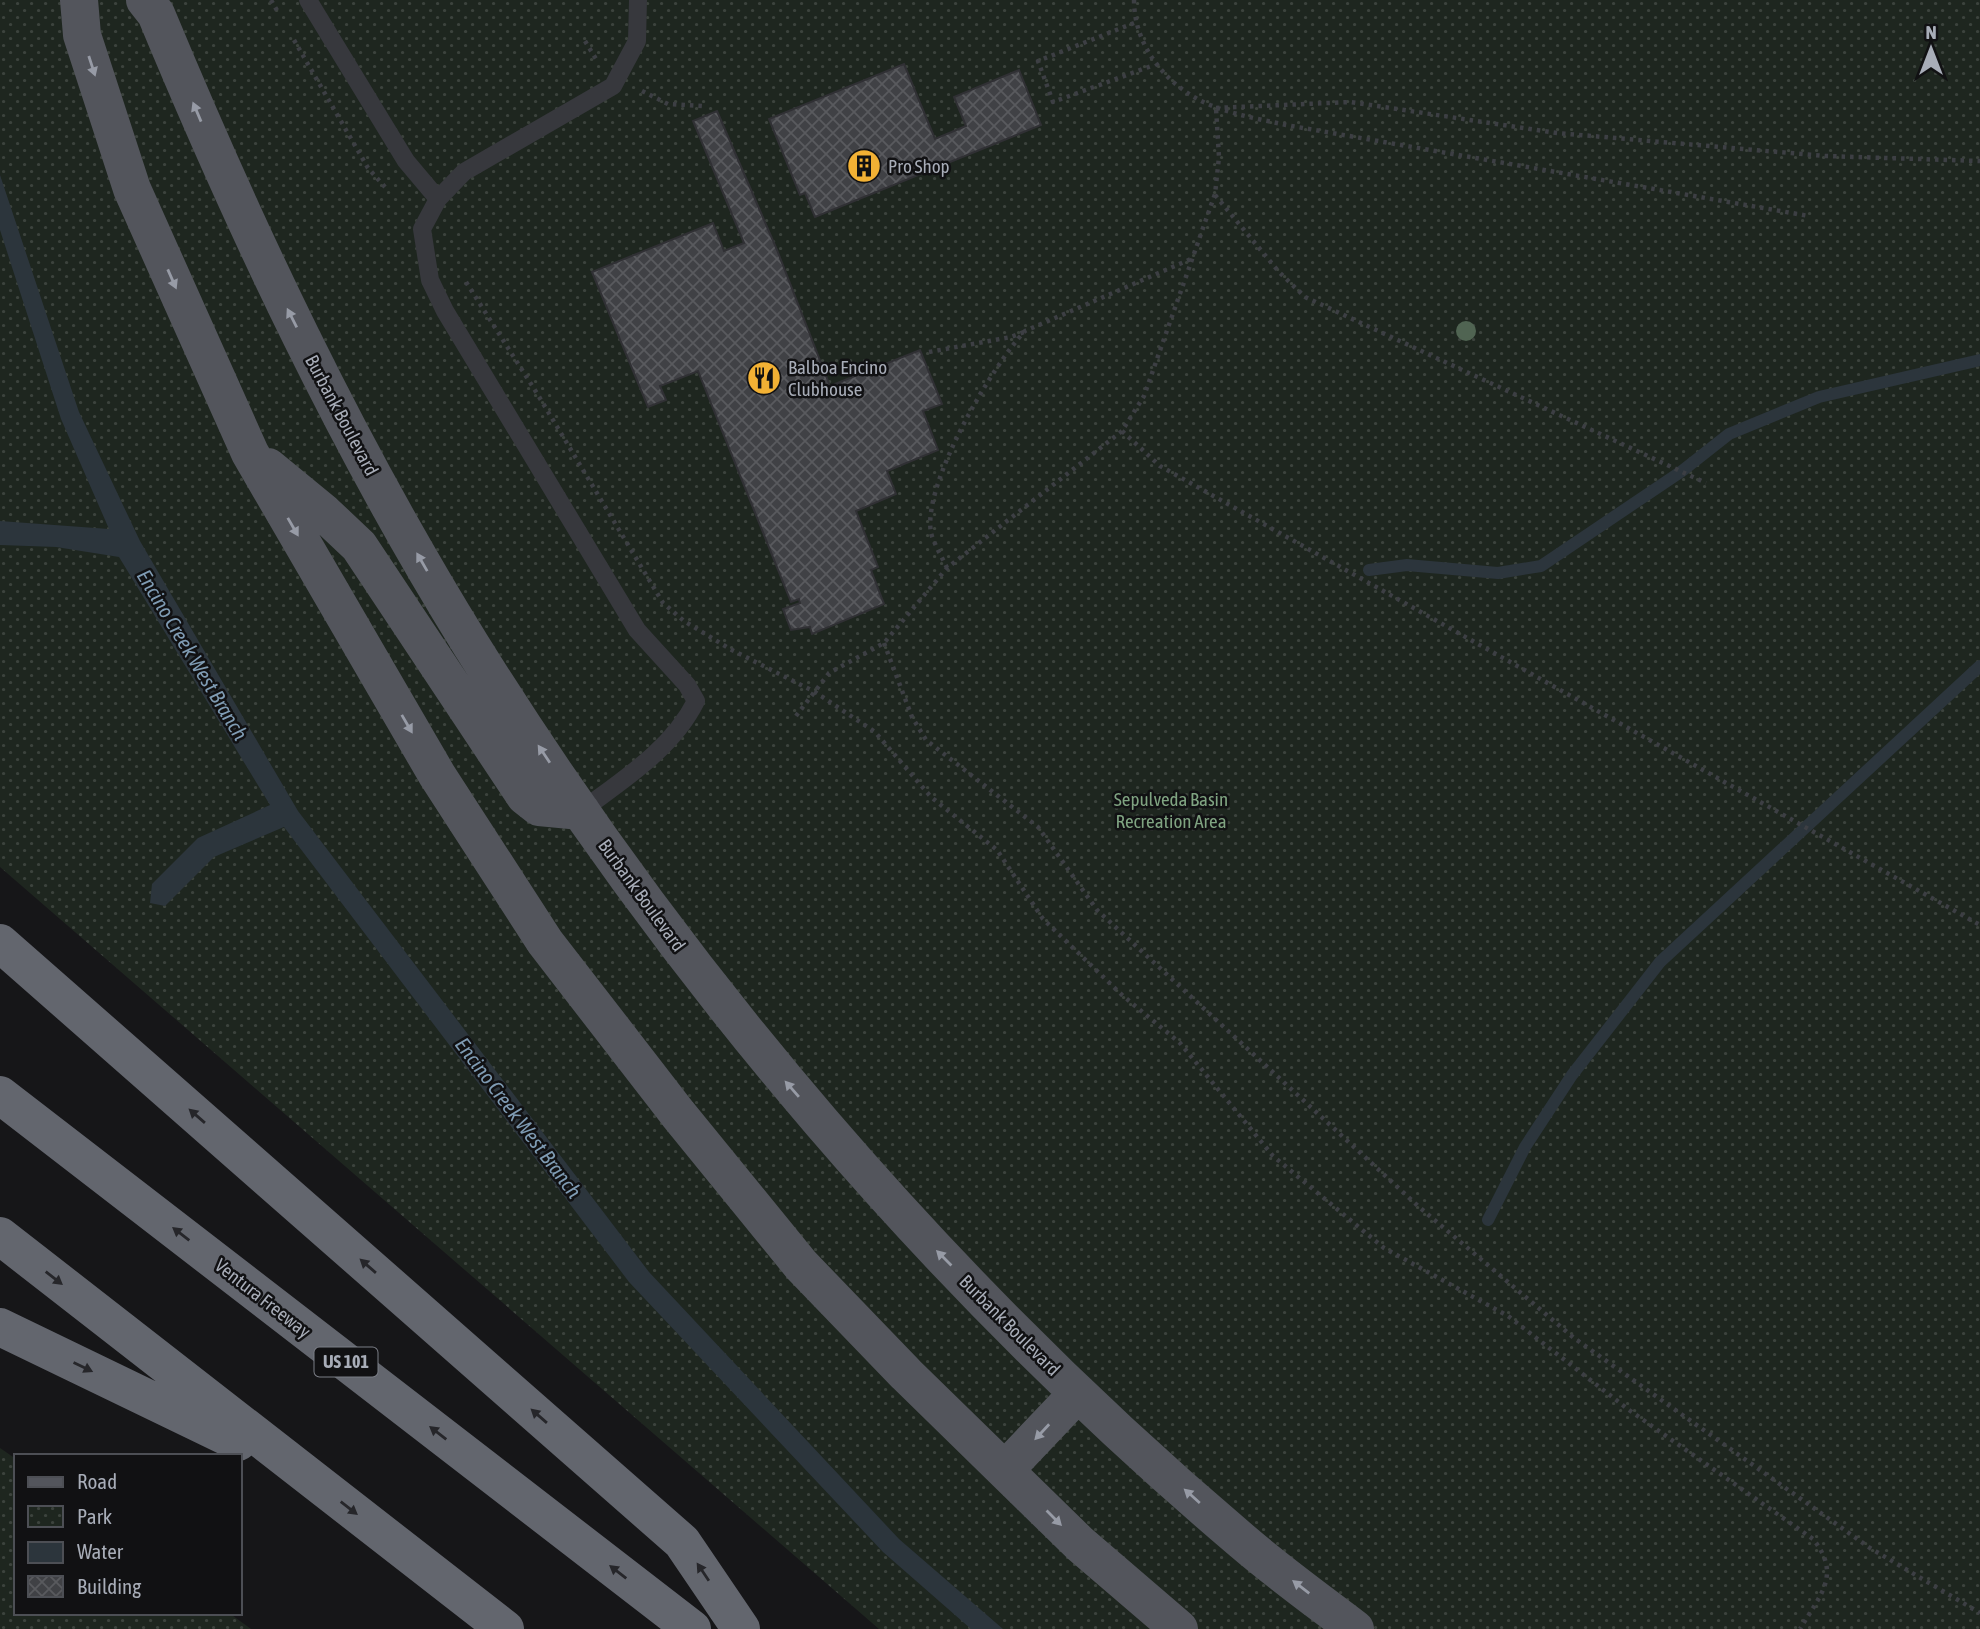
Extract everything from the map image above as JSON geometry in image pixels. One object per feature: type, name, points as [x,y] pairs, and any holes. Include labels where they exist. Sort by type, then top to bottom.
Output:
[{"type":"highway","points":[[0,943],[682,1542],[741,1629]]},
{"type":"highway","name":"Ventura Freeway","points":[[0,1095],[692,1629]]},
{"type":"highway","points":[[0,1236],[505,1629]]},
{"type":"highway","points":[[0,1327],[307,1475]]},
{"type":"main road","points":[[79,0],[82,35],[132,189],[250,453],[437,775],[545,942],[678,1114],[801,1265],[906,1374],[1080,1544],[1179,1629]]},
{"type":"main road","name":"Burbank Boulevard","points":[[145,0],[156,14],[221,170],[277,288],[397,519],[471,645],[581,811],[675,942],[775,1070],[899,1213],[1078,1393],[1243,1542],[1355,1629]]},
{"type":"main road","points":[[250,453],[324,513],[359,546],[525,796],[540,807],[581,811]]},
{"type":"main road","points":[[1005,1470],[1078,1393]]},
{"type":"lane","points":[[308,0],[406,161],[438,199]]},
{"type":"lane","points":[[581,811],[653,756],[686,720],[696,701],[687,685],[637,630],[445,311],[430,280],[422,229],[438,199],[464,172],[613,86],[637,41],[638,0]]},
{"type":"path","points":[[271,0],[285,24]]},
{"type":"path","points":[[1134,0],[1134,23],[1154,64],[1188,92],[1216,107],[1286,125],[1809,216]]},
{"type":"path","points":[[1134,23],[1038,61],[1053,102],[1154,64]]},
{"type":"path","points":[[292,36],[368,168]]},
{"type":"path","points":[[1216,107],[1350,102],[1557,133],[1825,156],[1980,161]]},
{"type":"path","points":[[796,716],[829,673],[884,643],[947,568],[1122,430],[1144,396],[1214,194],[1219,157],[1216,107]]},
{"type":"path","points":[[1214,194],[1279,272],[1305,298],[1706,483]]},
{"type":"path","points":[[929,352],[1011,337],[1192,258]]},
{"type":"path","points":[[475,292],[663,603],[684,621],[730,649],[815,692],[875,732],[931,797],[997,850],[1043,919],[1122,995],[1180,1043],[1273,1156],[1384,1248],[1508,1315],[1629,1410],[1813,1539],[1828,1564],[1828,1582],[1800,1629]]},
{"type":"path","points":[[947,568],[931,533],[938,487],[959,432],[982,387],[1025,331]]},
{"type":"path","points":[[1122,430],[1160,466],[1980,926]]},
{"type":"path","points":[[884,643],[912,717],[926,740],[1038,827],[1097,910],[1418,1206],[1574,1338],[1870,1548],[1980,1613]]},
{"type":"green space","name":"Sepulveda Basin Recreation Area","points":[[0,0],[1980,0],[1980,1629],[879,1629],[0,867]]},
{"type":"green space","points":[[0,1448],[14,1458],[14,1615],[232,1615],[251,1629],[0,1629]]},
{"type":"water","name":"Encino Creek West Branch","points":[[0,175],[79,412],[140,541],[298,811],[649,1272],[899,1539],[1003,1629],[971,1629],[883,1552],[629,1282],[284,827],[214,857],[165,906],[150,903],[152,884],[198,838],[270,805],[119,557],[56,547],[0,545],[0,521],[109,529],[61,419],[0,230]]},
{"type":"building","name":"Pro Shop","points":[[904,64],[935,139],[966,126],[954,97],[1019,70],[1041,125],[815,217],[805,193],[800,195],[769,119]]},
{"type":"building","name":"Balboa Encino Clubhouse","points":[[717,111],[777,250],[830,386],[920,350],[942,404],[923,411],[938,450],[887,471],[896,494],[856,511],[878,567],[871,570],[884,604],[812,634],[810,627],[791,630],[783,609],[800,603],[799,599],[791,602],[698,371],[660,386],[666,400],[648,407],[592,272],[713,223],[724,251],[744,243],[693,121]]},
{"type":"waterway","points":[[1369,570],[1407,565],[1498,573],[1541,566],[1682,471],[1729,434],[1819,397],[1980,360]]},
{"type":"waterway","points":[[1488,1220],[1525,1147],[1572,1075],[1660,962],[1980,666]]},
{"type":"place","name":"Pro Shop","points":[[864,166]]},
{"type":"place","name":"Balboa Encino Clubhouse","points":[[764,378]]}]
